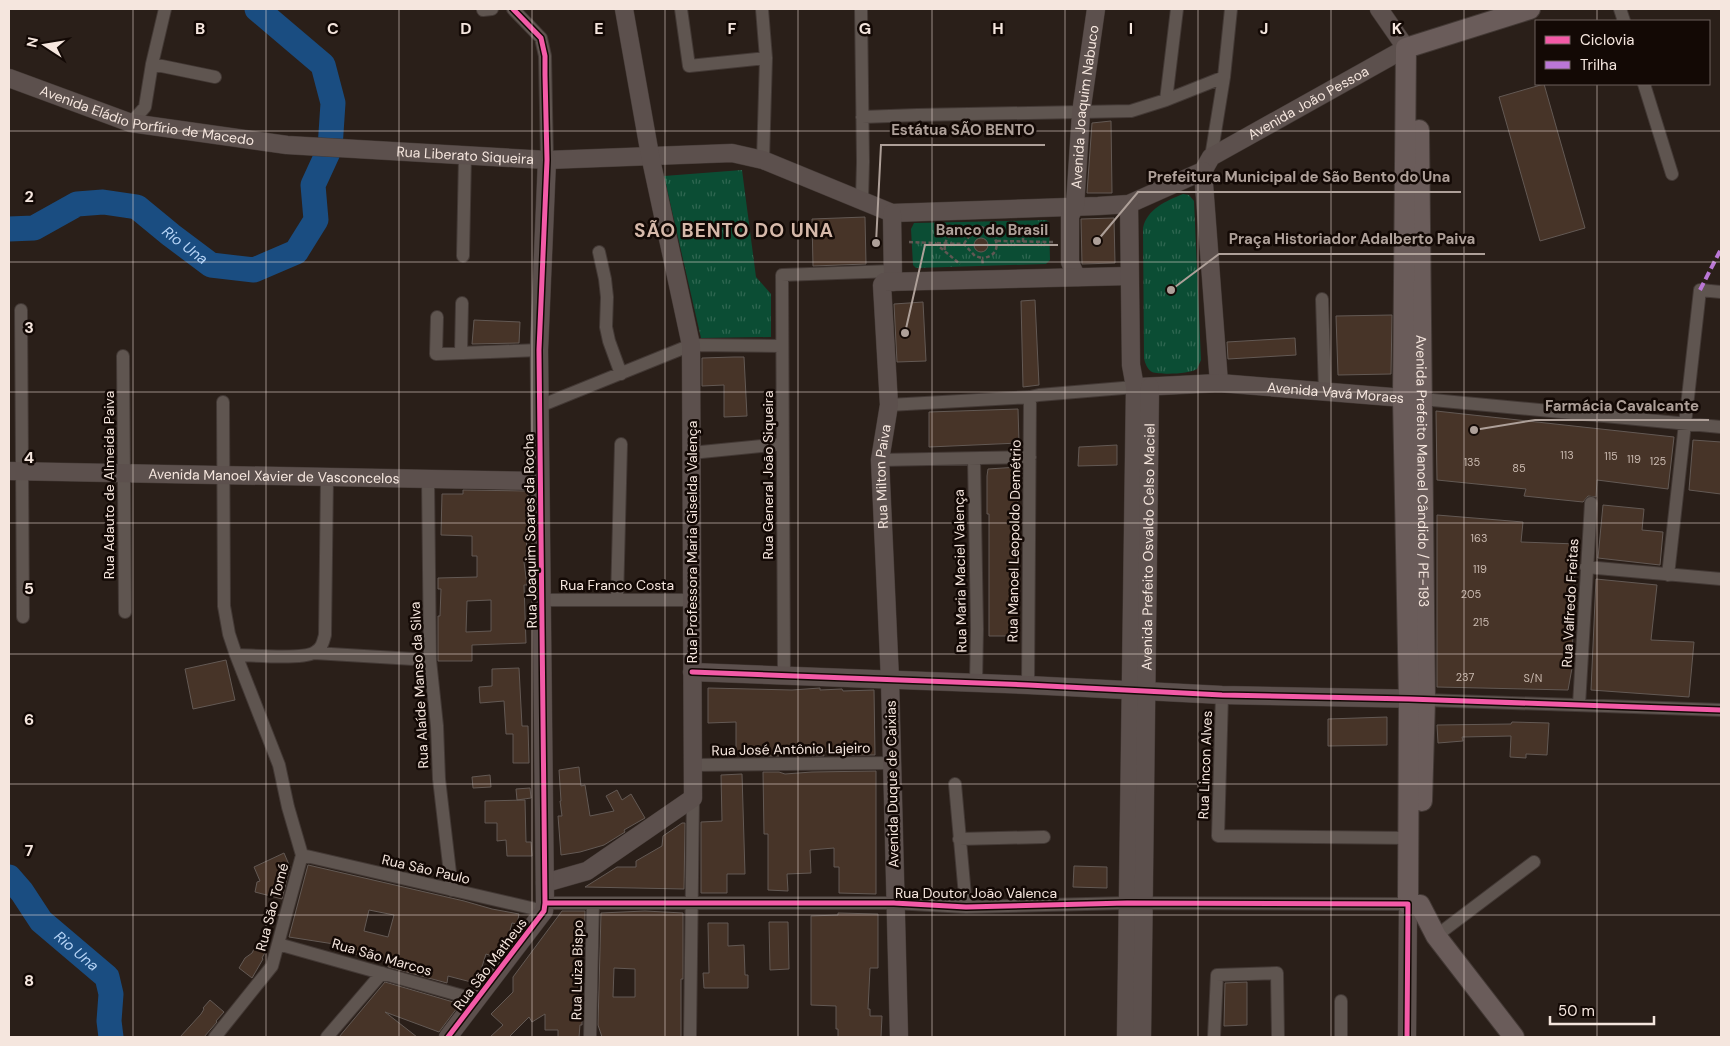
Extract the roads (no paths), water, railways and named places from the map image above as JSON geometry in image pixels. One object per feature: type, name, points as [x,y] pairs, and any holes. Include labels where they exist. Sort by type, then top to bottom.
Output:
[{"type":"main road","points":[[1406,48],[1530,9]]},
{"type":"main road","name":"Avenida Prefeito Manoel Cândido / PE-193","points":[[1413,398],[1418,58],[1431,40]]},
{"type":"main road","name":"Avenida Prefeito Manoel Cândido / PE-193","points":[[1406,48],[1417,699],[1414,905]]},
{"type":"main road","name":"Avenida Prefeito Manoel Cândido / PE-193","points":[[1414,905],[1409,838],[1417,699]]},
{"type":"main road","points":[[1414,905],[1514,1037]]},
{"type":"street","points":[[132,123],[145,108],[152,64],[165,9]]},
{"type":"street","points":[[513,9],[540,38],[543,47],[546,75],[547,160]]},
{"type":"street","name":"Rua Professora Maria Giselda Valença","points":[[624,9],[650,155],[691,346],[692,798]]},
{"type":"street","points":[[681,9],[689,66],[766,58]]},
{"type":"street","points":[[762,9],[766,58],[763,160]]},
{"type":"street","points":[[861,9],[862,200]]},
{"type":"street","name":"Avenida Joaquim Nabuco","points":[[1078,277],[1070,262],[1070,216],[1074,206],[1081,113],[1096,9]]},
{"type":"street","points":[[1166,100],[1177,9]]},
{"type":"street","points":[[1218,382],[1207,164],[1224,77],[1230,9]]},
{"type":"street","points":[[1379,9],[1406,48]]},
{"type":"street","name":"Avenida João Pessoa","points":[[1129,204],[1207,164],[1406,48]]},
{"type":"street","points":[[152,64],[215,77]]},
{"type":"street","points":[[862,117],[1131,112],[1224,77]]},
{"type":"street","name":"Avenida Eládio Porfírio de Macedo","points":[[9,78],[132,123],[287,145],[369,151]]},
{"type":"street","points":[[1644,85],[1672,174]]},
{"type":"street","name":"Rua Liberato Siqueira","points":[[369,151],[547,160],[732,153],[763,160],[892,213]]},
{"type":"street","points":[[462,256],[465,156]]},
{"type":"street","name":"Rua Joaquim Soares da Rocha","points":[[544,907],[539,350],[547,160]]},
{"type":"street","points":[[1129,204],[892,213],[893,277],[1052,278],[1129,276]]},
{"type":"street","name":"Avenida Prefeito Osvaldo Celso Maciel","points":[[1126,1037],[1135,903],[1143,387],[1131,365],[1129,204]]},
{"type":"street","points":[[1052,206],[1061,217],[1062,262],[1058,274],[1052,278]]},
{"type":"street","points":[[599,252],[607,297],[606,327],[608,341],[621,374]]},
{"type":"street","name":"Rua General João Siqueira","points":[[784,675],[782,275],[893,277]]},
{"type":"street","name":"Rua Milton Paiva","points":[[890,680],[880,460],[889,405],[882,285],[893,277]]},
{"type":"street","points":[[1668,575],[1700,290],[1721,292]]},
{"type":"street","points":[[1322,299],[1324,391]]},
{"type":"street","points":[[462,303],[462,353]]},
{"type":"street","points":[[21,310],[15,471],[23,617]]},
{"type":"street","points":[[437,317],[436,354],[539,350]]},
{"type":"street","points":[[540,406],[691,346],[782,346]]},
{"type":"street","name":"Rua Adauto de Almeida Paiva","points":[[123,356],[124,612]]},
{"type":"street","name":"Avenida Vavá Moraes","points":[[1143,387],[1218,382],[1721,427]]},
{"type":"street","points":[[889,405],[1030,397],[1143,387]]},
{"type":"street","name":"Rua Manoel Leopoldo Demétrio","points":[[1028,684],[1030,397]]},
{"type":"street","points":[[223,402],[224,606],[236,654],[279,765],[288,807],[302,855]]},
{"type":"street","points":[[617,600],[621,444]]},
{"type":"street","points":[[691,453],[782,444]]},
{"type":"street","points":[[880,460],[1030,457]]},
{"type":"street","name":"Rua Maria Maciel Valença","points":[[974,459],[976,683]]},
{"type":"street","name":"Avenida Manoel Xavier de Vasconcelos","points":[[15,471],[540,480]]},
{"type":"street","points":[[314,653],[322,645],[325,635],[327,477]]},
{"type":"street","name":"Rua Alaíde Manso da Silva","points":[[428,479],[430,660],[452,890]]},
{"type":"street","name":"Rua Valfredo Freitas","points":[[1579,704],[1591,503]]},
{"type":"street","points":[[1586,567],[1721,579]]},
{"type":"street","name":"Rua Franco Costa","points":[[542,600],[692,600]]},
{"type":"street","points":[[236,654],[298,656],[314,653],[430,660]]},
{"type":"street","points":[[692,672],[1028,684],[1222,695],[1417,699],[1721,710]]},
{"type":"street","name":"Avenida Duque de Caixias","points":[[890,680],[894,903],[899,1037]]},
{"type":"street","name":"Rua Lincon Alves","points":[[1222,695],[1218,836],[1409,838]]},
{"type":"street","name":"Rua José Antônio Lajeiro","points":[[692,765],[891,763]]},
{"type":"street","points":[[955,784],[966,907]]},
{"type":"street","points":[[544,882],[587,871],[692,798]]},
{"type":"street","points":[[690,1037],[692,798]]},
{"type":"street","points":[[959,839],[1044,837]]},
{"type":"street","name":"Rua São Paulo","points":[[302,855],[452,890],[544,907]]},
{"type":"street","name":"Rua São Tomé","points":[[215,1037],[272,966],[302,855]]},
{"type":"street","points":[[1436,936],[1534,862]]},
{"type":"street","name":"Rua Doutor João Valenca","points":[[544,907],[593,903],[894,903],[966,907],[1135,903],[1414,905]]},
{"type":"street","name":"Rua Luiza Bispo","points":[[590,1037],[593,903]]},
{"type":"street","name":"Avenida Prefeito Osvaldo Celso Maciel","points":[[1135,903],[1142,1037]]},
{"type":"street","points":[[1407,1037],[1414,905]]},
{"type":"street","points":[[1414,905],[1419,1037]]},
{"type":"street","name":"Rua São Matheus","points":[[450,1037],[544,907]]},
{"type":"street","name":"Rua São Marcos","points":[[278,944],[477,1000]]},
{"type":"street","points":[[1214,1037],[1217,975],[1277,972],[1278,1037]]},
{"type":"street","points":[[327,1037],[382,973]]},
{"type":"street","points":[[1341,1001],[1341,1037]]},
{"type":"waterway","name":"Rio Una","points":[[9,229],[34,228],[77,204],[103,202],[137,207],[211,265],[254,270],[296,252],[316,220],[313,185],[330,148],[333,103],[323,65],[257,9]]},
{"type":"waterway","name":"Rio Una","points":[[9,877],[22,892],[41,921],[107,977],[111,994],[109,1021],[111,1037]]},
{"type":"place","name":"Prefeitura Municipal de São Bento do Una","points":[[1097,241]]},
{"type":"place","name":"Estátua SÃO BENTO","points":[[876,243]]},
{"type":"place","name":"Praça Historiador Adalberto Paiva","points":[[1171,290]]},
{"type":"place","name":"Banco do Brasil","points":[[905,333]]},
{"type":"place","name":"Farmácia Cavalcante","points":[[1474,430]]},
{"type":"district","name":"SÃO BENTO DO UNA","points":[[734,230]]}]
